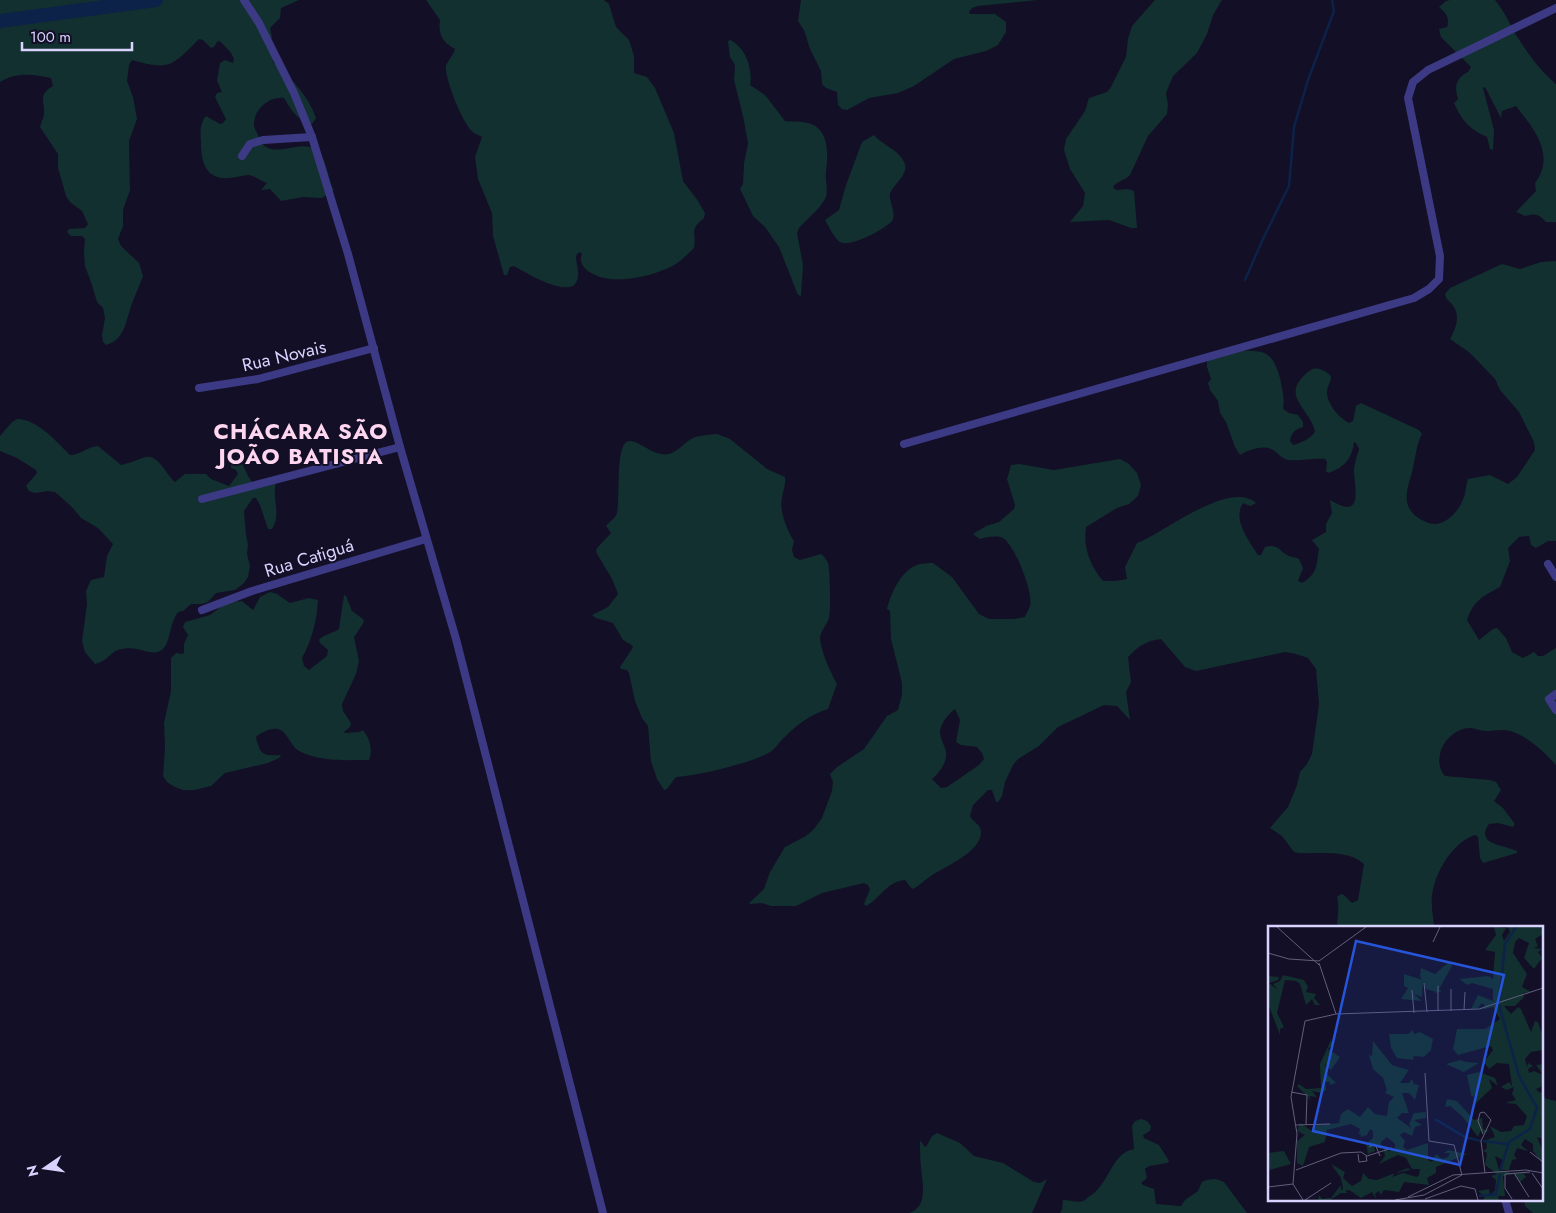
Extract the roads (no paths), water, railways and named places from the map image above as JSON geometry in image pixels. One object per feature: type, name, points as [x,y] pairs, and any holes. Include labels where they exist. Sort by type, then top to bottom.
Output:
[{"type":"street","points":[[244,0],[259,23],[294,93],[312,137],[348,254],[400,447],[458,647],[603,1213]]},
{"type":"street","points":[[904,444],[1414,298],[1429,289],[1439,279],[1440,256],[1408,98],[1412,82],[1428,70],[1556,8]]},
{"type":"street","points":[[242,156],[250,144],[263,140],[312,137]]},
{"type":"street","name":"Rua Novais","points":[[199,388],[258,379],[374,348]]},
{"type":"street","points":[[202,500],[400,447]]},
{"type":"street","name":"Rua Catiguá","points":[[202,610],[252,591],[426,539]]},
{"type":"street","points":[[1548,564],[1556,577]]},
{"type":"street","points":[[1556,694],[1549,699],[1556,710]]},
{"type":"street","points":[[1505,1200],[1508,1213]]},
{"type":"waterway","points":[[0,21],[156,0]]},
{"type":"waterway","points":[[1245,280],[1289,186],[1294,127],[1308,80],[1334,11],[1332,0]]},
{"type":"district","name":"CHÁCARA SÃO JOÃO BATISTA","points":[[301,444]]}]
